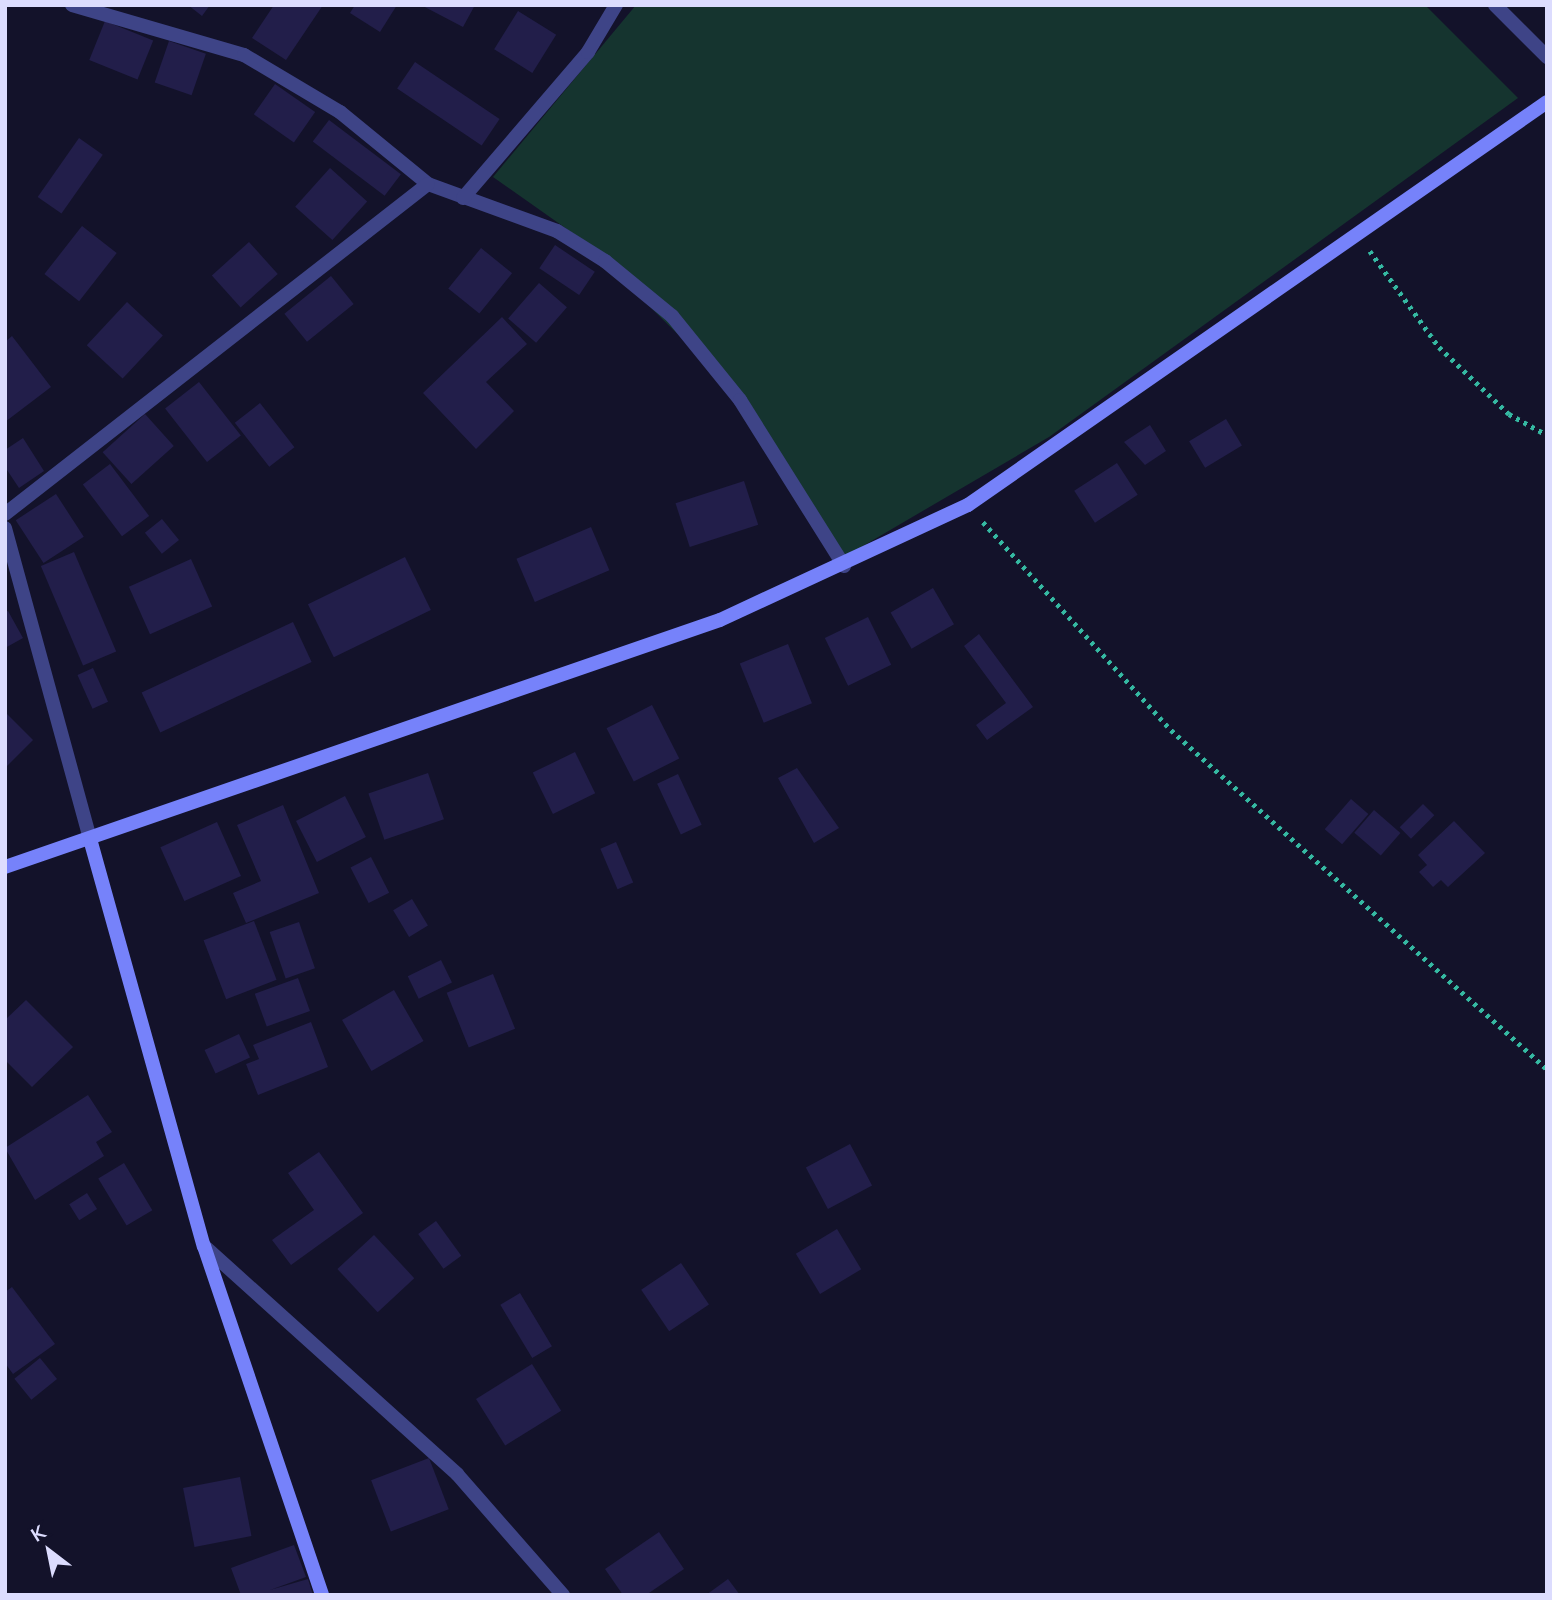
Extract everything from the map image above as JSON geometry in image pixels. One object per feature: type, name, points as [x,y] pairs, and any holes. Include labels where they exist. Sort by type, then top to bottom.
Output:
[{"type":"street","points":[[72,5],[244,55],[340,112],[428,184],[557,231],[672,316],[740,400],[844,566]]},
{"type":"street","points":[[463,198],[588,52],[616,5]]},
{"type":"street","points":[[1495,5],[1547,57]]},
{"type":"street","points":[[5,867],[720,620],[844,566],[968,505],[1547,102]]},
{"type":"street","points":[[5,514],[428,184]]},
{"type":"street","points":[[5,528],[204,1246],[322,1595]]},
{"type":"street","points":[[204,1246],[457,1474],[564,1595]]},
{"type":"path","points":[[1357,234],[1439,347],[1509,414],[1547,436]]},
{"type":"path","points":[[968,505],[1171,730],[1547,1069]]},
{"type":"green space","points":[[636,5],[1425,5],[1518,98],[1049,437],[839,560],[710,366],[581,239],[493,177]]},
{"type":"building","points":[[188,5],[210,5],[202,16]]},
{"type":"building","points":[[274,5],[323,5],[286,60],[252,38]]},
{"type":"building","points":[[355,5],[397,5],[380,32],[350,13]]},
{"type":"building","points":[[421,5],[475,5],[463,27]]},
{"type":"building","points":[[518,11],[556,35],[532,73],[494,49]]},
{"type":"building","points":[[105,21],[153,40],[137,79],[89,60]]},
{"type":"building","points":[[169,41],[206,54],[192,95],[155,83]]},
{"type":"building","points":[[415,62],[500,119],[482,146],[397,89]]},
{"type":"building","points":[[275,84],[315,112],[294,142],[254,114]]},
{"type":"building","points":[[329,120],[401,174],[385,196],[313,142]]},
{"type":"building","points":[[79,138],[103,155],[61,214],[38,197]]},
{"type":"building","points":[[330,168],[367,201],[332,240],[295,207]]},
{"type":"building","points":[[82,226],[117,253],[79,301],[44,274]]},
{"type":"building","points":[[249,242],[278,274],[241,307],[212,275]]},
{"type":"building","points":[[555,245],[595,272],[579,295],[539,268]]},
{"type":"building","points":[[481,248],[512,273],[479,314],[448,288]]},
{"type":"building","points":[[331,276],[354,304],[307,342],[284,314]]},
{"type":"building","points":[[539,283],[567,307],[536,343],[508,318]]},
{"type":"building","points":[[127,302],[163,335],[123,379],[87,345]]},
{"type":"building","points":[[502,317],[527,344],[486,382],[514,411],[476,449],[423,393]]},
{"type":"building","points":[[12,336],[51,387],[5,422],[5,342]]},
{"type":"building","points":[[199,382],[241,436],[207,462],[165,408]]},
{"type":"building","points":[[260,403],[294,447],[269,467],[235,423]]},
{"type":"building","points":[[145,414],[174,446],[131,484],[103,452]]},
{"type":"building","points":[[1226,419],[1242,446],[1205,468],[1189,441]]},
{"type":"building","points":[[1150,425],[1166,451],[1145,465],[1124,442]]},
{"type":"building","points":[[23,438],[44,471],[19,488],[5,467],[5,450]]},
{"type":"building","points":[[1117,463],[1138,495],[1095,523],[1074,491]]},
{"type":"building","points":[[110,464],[149,516],[122,536],[83,484]]},
{"type":"building","points":[[744,481],[758,525],[690,547],[676,503]]},
{"type":"building","points":[[56,494],[84,537],[44,563],[16,520]]},
{"type":"building","points":[[162,519],[179,540],[162,554],[145,533]]},
{"type":"building","points":[[591,527],[609,570],[535,602],[516,559]]},
{"type":"building","points":[[74,552],[116,651],[83,665],[41,566]]},
{"type":"building","points":[[405,557],[431,610],[334,657],[308,604]]},
{"type":"building","points":[[191,559],[212,607],[150,634],[129,587]]},
{"type":"building","points":[[933,588],[954,624],[912,649],[891,612]]},
{"type":"building","points":[[8,611],[23,638],[5,648],[5,612]]},
{"type":"building","points":[[868,617],[891,665],[848,686],[825,638]]},
{"type":"building","points":[[293,622],[312,662],[160,732],[142,693]]},
{"type":"building","points":[[979,634],[1033,707],[987,740],[976,725],[1006,703],[964,646]]},
{"type":"building","points":[[788,644],[812,703],[764,723],[740,663]]},
{"type":"building","points":[[93,668],[108,702],[93,709],[77,675]]},
{"type":"building","points":[[652,705],[679,758],[634,782],[607,728]]},
{"type":"building","points":[[5,712],[33,740],[5,768]]},
{"type":"building","points":[[575,752],[595,793],[553,814],[533,773]]},
{"type":"building","points":[[797,768],[839,828],[814,843],[778,778]]},
{"type":"building","points":[[428,773],[444,819],[384,840],[368,794]]},
{"type":"building","points":[[678,774],[702,825],[681,834],[657,784]]},
{"type":"building","points":[[345,796],[366,837],[317,862],[296,821]]},
{"type":"building","points":[[1351,799],[1368,814],[1342,844],[1325,829]]},
{"type":"building","points":[[1423,804],[1434,815],[1411,839],[1400,827]]},
{"type":"building","points":[[283,805],[319,893],[246,923],[233,893],[261,881],[237,825]]},
{"type":"building","points":[[1374,810],[1400,833],[1381,856],[1354,833]]},
{"type":"building","points":[[1454,821],[1485,853],[1448,887],[1441,880],[1433,887],[1419,872],[1427,865],[1418,855]]},
{"type":"building","points":[[217,822],[241,876],[184,901],[160,847]]},
{"type":"building","points":[[616,842],[633,883],[618,889],[600,849]]},
{"type":"building","points":[[371,857],[389,893],[369,903],[351,867]]},
{"type":"building","points":[[412,899],[428,926],[409,937],[393,910]]},
{"type":"building","points":[[254,921],[277,980],[226,999],[204,940]]},
{"type":"building","points":[[299,922],[315,968],[286,978],[270,932]]},
{"type":"building","points":[[441,960],[452,982],[419,999],[408,976]]},
{"type":"building","points":[[493,974],[515,1029],[469,1047],[447,993]]},
{"type":"building","points":[[298,978],[310,1011],[267,1027],[255,994]]},
{"type":"building","points":[[394,990],[424,1041],[372,1071],[342,1020]]},
{"type":"building","points":[[26,1000],[73,1047],[32,1087],[5,1060],[5,1020]]},
{"type":"building","points":[[311,1022],[328,1067],[258,1095],[246,1064],[259,1059],[253,1045]]},
{"type":"building","points":[[239,1034],[250,1058],[216,1074],[205,1050]]},
{"type":"building","points":[[88,1095],[112,1132],[96,1142],[104,1156],[35,1200],[5,1148]]},
{"type":"building","points":[[850,1144],[872,1185],[828,1209],[806,1167]]},
{"type":"building","points":[[319,1152],[363,1213],[291,1265],[272,1240],[314,1210],[288,1173]]},
{"type":"building","points":[[124,1163],[152,1210],[127,1226],[98,1178]]},
{"type":"building","points":[[87,1193],[97,1209],[79,1220],[69,1204]]},
{"type":"building","points":[[436,1221],[461,1256],[443,1269],[418,1234]]},
{"type":"building","points":[[837,1229],[861,1269],[820,1294],[796,1254]]},
{"type":"building","points":[[374,1235],[414,1278],[378,1312],[337,1269]]},
{"type":"building","points":[[681,1263],[709,1304],[669,1331],[641,1290]]},
{"type":"building","points":[[12,1287],[55,1344],[13,1374],[5,1363],[5,1292]]},
{"type":"building","points":[[520,1293],[552,1346],[532,1358],[500,1305]]},
{"type":"building","points":[[40,1358],[57,1379],[31,1400],[14,1379]]},
{"type":"building","points":[[532,1364],[561,1411],[505,1446],[476,1399]]},
{"type":"building","points":[[429,1458],[449,1509],[391,1532],[371,1480]]},
{"type":"building","points":[[240,1477],[251,1536],[195,1547],[183,1488]]},
{"type":"building","points":[[659,1532],[684,1569],[646,1595],[623,1595],[605,1569]]},
{"type":"building","points":[[294,1545],[306,1577],[270,1590],[308,1579],[313,1595],[241,1595],[231,1568]]},
{"type":"building","points":[[728,1579],[740,1595],[706,1595]]}]
